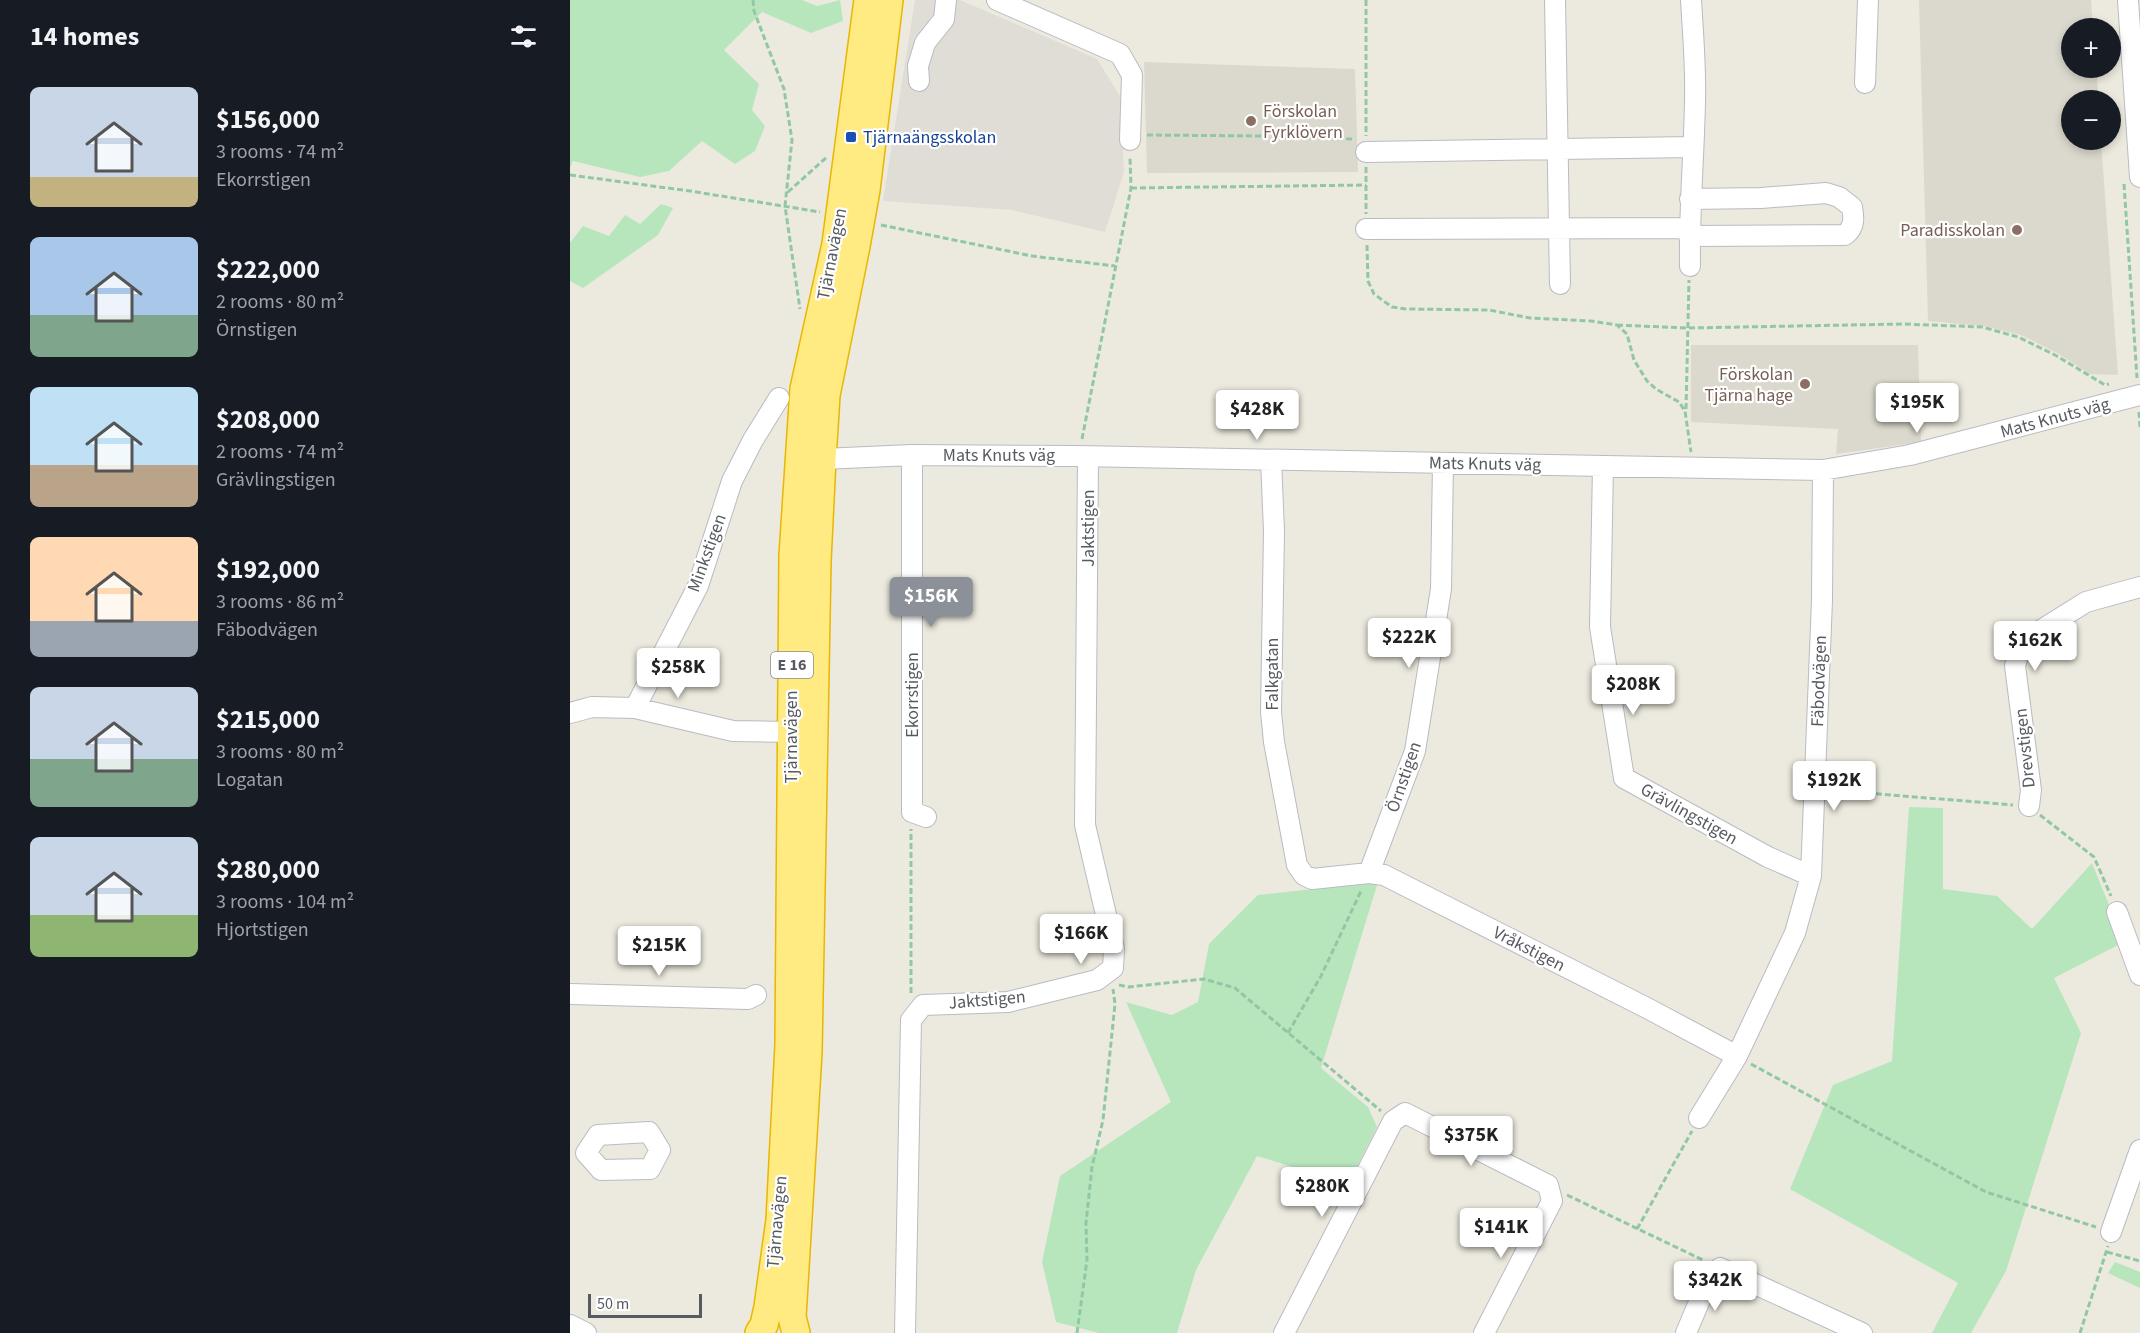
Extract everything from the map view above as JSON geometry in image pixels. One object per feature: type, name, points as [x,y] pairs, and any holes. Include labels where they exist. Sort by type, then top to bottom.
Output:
[{"type":"highway","name":"Tjärnavägen","points":[[759,1333],[764,1325],[768,1307],[780,1220],[789,1045],[793,556],[804,389],[836,244],[868,0]]},
{"type":"highway","name":"Tjärnavägen","points":[[796,1333],[792,1317],[808,1052],[817,561],[826,394],[866,190],[889,0]]},
{"type":"street","points":[[919,81],[918,66],[925,43],[944,19],[946,0]]},
{"type":"street","points":[[998,0],[1120,54],[1132,75],[1130,137]]},
{"type":"street","points":[[1555,0],[1560,284]]},
{"type":"street","points":[[1689,266],[1695,70],[1691,0]]},
{"type":"street","points":[[1865,83],[1868,0]]},
{"type":"street","points":[[2128,0],[2132,179]]},
{"type":"street","points":[[1366,152],[1693,147]]},
{"type":"street","points":[[1366,229],[1845,235],[1851,230],[1854,219],[1852,207],[1839,197],[1826,193],[1761,198],[1690,199]]},
{"type":"street","name":"Mats Knuts väg","points":[[822,459],[912,455],[1083,456],[1823,470],[1910,455],[2139,396]]},
{"type":"street","name":"Minkstigen","points":[[635,708],[698,586],[732,481],[753,440],[779,398]]},
{"type":"street","name":"Ekorrstigen","points":[[912,455],[919,815]]},
{"type":"street","name":"Jaktstigen","points":[[911,1020],[923,1005],[1008,1002],[1097,980],[1113,968],[1114,949],[1085,825],[1083,456]]},
{"type":"street","name":"Falkgatan","points":[[1271,460],[1274,531],[1271,712],[1274,742],[1297,865],[1304,875],[1312,879]]},
{"type":"street","name":"Örnstigen","points":[[1369,873],[1415,751],[1441,589],[1443,463]]},
{"type":"street","name":"Grävlingstigen","points":[[1603,466],[1600,627],[1624,778],[1768,857],[1811,876]]},
{"type":"street","name":"Fäbodvägen","points":[[1700,1118],[1737,1056],[1795,933],[1811,876],[1822,600],[1823,470]]},
{"type":"street","name":"Drevstigen","points":[[2029,806],[2031,790],[2015,666],[2022,642],[2086,602],[2140,587]]},
{"type":"street","points":[[570,713],[592,707],[635,708],[733,731],[791,732]]},
{"type":"street","name":"Vråkstigen","points":[[1312,879],[1369,873],[1384,876],[1647,1008],[1737,1056]]},
{"type":"street","points":[[2117,912],[2134,938],[2140,975]]},
{"type":"street","points":[[570,994],[748,999],[756,995]]},
{"type":"street","points":[[905,1333],[911,1020]]},
{"type":"street","points":[[1284,1333],[1393,1121],[1405,1113],[1550,1193],[1484,1333]]},
{"type":"street","points":[[2109,1242],[2140,1150]]},
{"type":"street","points":[[1686,1333],[1715,1272],[1863,1333]]},
{"type":"street","points":[[570,1325],[586,1333]]},
{"type":"path","points":[[753,0],[754,11],[784,89],[792,140],[785,206],[800,308],[799,317]]},
{"type":"path","points":[[1366,0],[1368,281],[1374,294],[1392,307],[1490,310],[1530,318],[1688,328],[1903,324],[1982,327],[2018,337],[2055,355],[2104,385],[2115,383]]},
{"type":"path","points":[[1083,456],[1131,188],[1130,137],[1265,136]]},
{"type":"path","points":[[1283,138],[1355,138],[1366,152]]},
{"type":"path","points":[[788,192],[822,160],[833,153]]},
{"type":"path","points":[[570,175],[820,212]]},
{"type":"path","points":[[2132,179],[2139,396]]},
{"type":"path","points":[[1131,188],[1366,184]]},
{"type":"path","points":[[875,224],[1032,256],[1116,266]]},
{"type":"path","points":[[1689,266],[1686,411],[1692,468]]},
{"type":"path","points":[[1617,325],[1627,334],[1634,360],[1647,381],[1679,402],[1686,411]]},
{"type":"path","points":[[1816,789],[2029,806],[2094,857],[2117,912]]},
{"type":"path","points":[[911,1020],[919,815]]},
{"type":"path","points":[[1288,1033],[1321,976],[1369,873]]},
{"type":"path","points":[[1077,1333],[1087,1260],[1086,1223],[1092,1167],[1103,1120],[1115,1004],[1112,984],[1128,987],[1204,979],[1235,988],[1393,1121]]},
{"type":"path","points":[[1737,1056],[1986,1192],[2109,1242],[2140,1261]]},
{"type":"path","points":[[1637,1229],[1700,1118]]},
{"type":"path","points":[[1550,1193],[1637,1229],[1715,1272]]},
{"type":"path","points":[[2079,1333],[2109,1242]]},
{"type":"shaded area","points":[[915,0],[960,0],[1097,59],[1120,96],[1124,172],[1105,232],[1012,210],[883,201]]},
{"type":"shaded area","name":"Paradisskolan","points":[[1919,0],[2091,0],[2092,18],[2061,18],[2061,78],[2097,78],[2098,90],[2061,90],[2061,150],[2102,150],[2118,375],[2090,374],[2057,353],[2021,335],[1984,326],[1928,321]]},
{"type":"shaded area","name":"Förskolan Fyrklövern","points":[[1144,62],[1355,69],[1358,172],[1147,173]]},
{"type":"shaded area","name":"Förskolan Tjärna hage","points":[[1691,345],[1918,345],[1921,442],[1836,454],[1838,429],[1691,422]]},
{"type":"green space","points":[[570,0],[802,0],[817,6],[840,0],[843,21],[811,33],[762,12],[724,50],[759,84],[752,110],[765,126],[755,151],[735,164],[702,141],[669,171],[640,177],[573,161],[570,168]]},
{"type":"green space","points":[[661,204],[673,208],[658,235],[583,288],[570,281],[570,243],[583,226],[609,236],[625,215],[640,224]]},
{"type":"green space","points":[[1909,807],[1943,808],[1943,889],[1997,896],[2032,929],[2092,863],[2124,942],[2054,978],[2081,1033],[2006,1271],[1971,1333],[1932,1333],[1958,1283],[1790,1189],[1833,1085],[1892,1061]]},
{"type":"green space","points":[[1378,882],[1321,1068],[1368,1107],[1377,1127],[1348,1184],[1257,1156],[1196,1270],[1177,1333],[1099,1333],[1056,1322],[1042,1262],[1060,1176],[1171,1102],[1126,1002],[1172,1015],[1198,1002],[1209,944],[1258,895]]},
{"type":"green space","points":[[2115,1262],[2140,1272],[2140,1288],[2108,1273]]},
{"type":"place","name":"Förskolan Fyrklövern","points":[[1251,121]]},
{"type":"place","name":"Tjärnaängsskolan","points":[[851,137]]},
{"type":"place","name":"Paradisskolan","points":[[2017,230]]},
{"type":"place","name":"Förskolan Tjärna hage","points":[[1805,384]]}]
